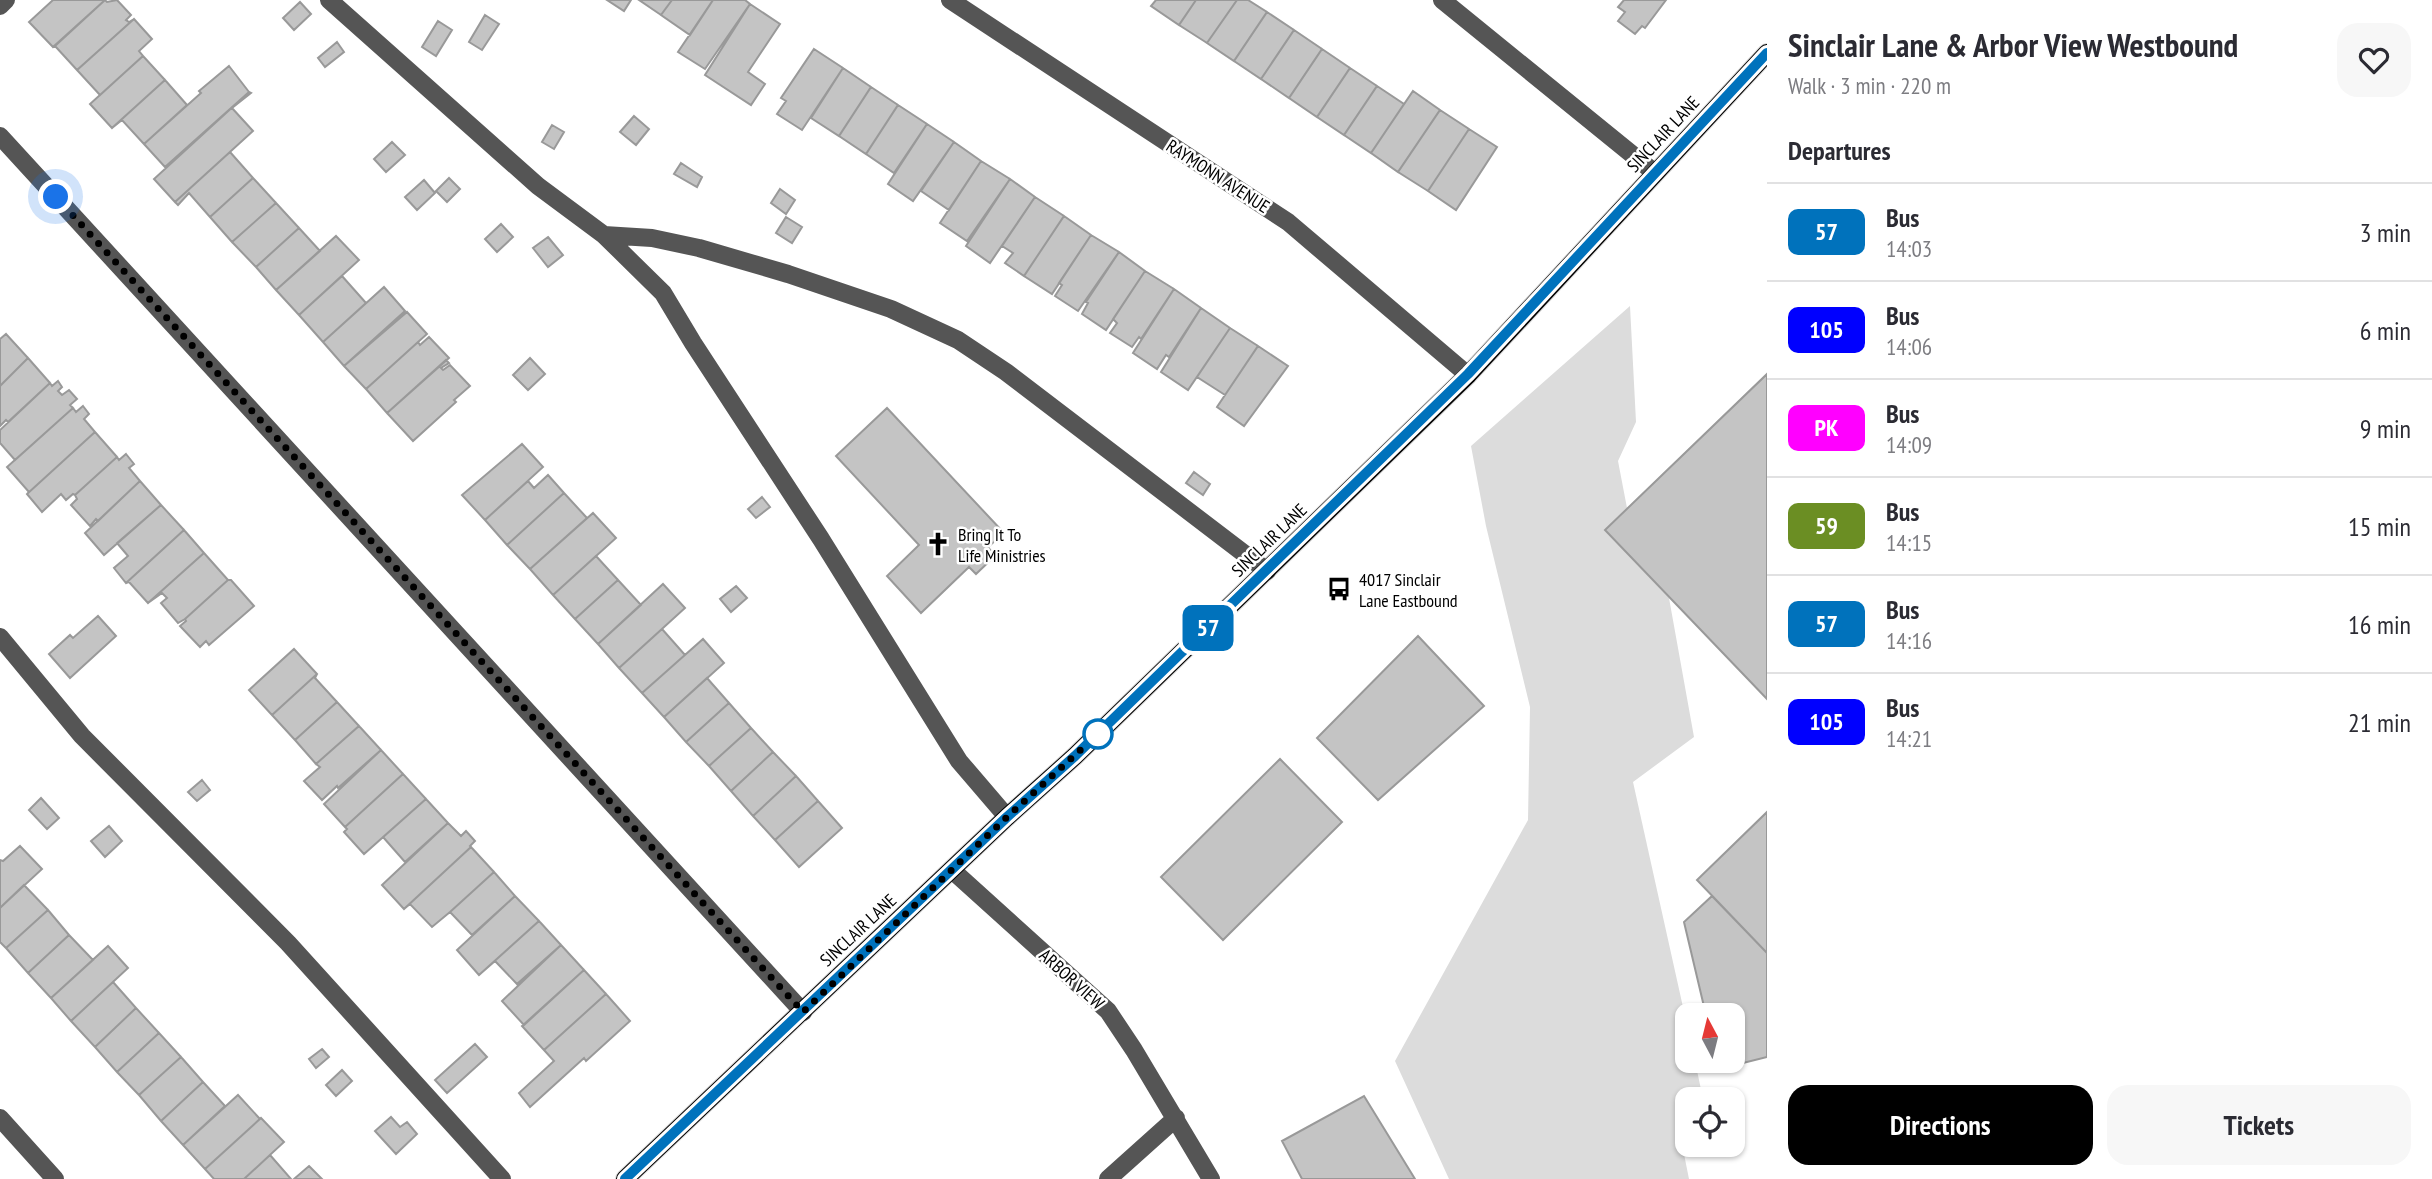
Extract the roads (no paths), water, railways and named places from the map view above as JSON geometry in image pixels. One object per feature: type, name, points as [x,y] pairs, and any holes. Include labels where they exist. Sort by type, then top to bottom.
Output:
[{"type":"main road","name":"SINCLAIR LANE","points":[[625,1179],[1007,817],[1075,756],[1468,374],[1767,53]]},
{"type":"street","points":[[0,6],[6,0]]},
{"type":"street","points":[[329,0],[538,186],[604,235],[663,293],[959,761],[1007,817]]},
{"type":"street","name":"RAYMONN AVENUE","points":[[950,0],[1288,222],[1468,374]]},
{"type":"street","points":[[1443,0],[1655,173]]},
{"type":"street","points":[[0,136],[803,1012]]},
{"type":"street","points":[[604,235],[652,239],[699,248],[788,274],[891,309],[958,340],[1006,372],[1267,571]]},
{"type":"street","points":[[0,637],[82,736],[288,943],[502,1179]]},
{"type":"street","name":"ARBOR VIEW","points":[[952,870],[1108,1011],[1211,1179]]},
{"type":"street","points":[[0,1118],[55,1179]]},
{"type":"street","points":[[1108,1179],[1176,1118]]},
{"type":"place","name":"Bring It To Life Ministries","points":[[938,544]]},
{"type":"place","name":"4017 Sinclair Lane Eastbound","points":[[1339,589]]}]
